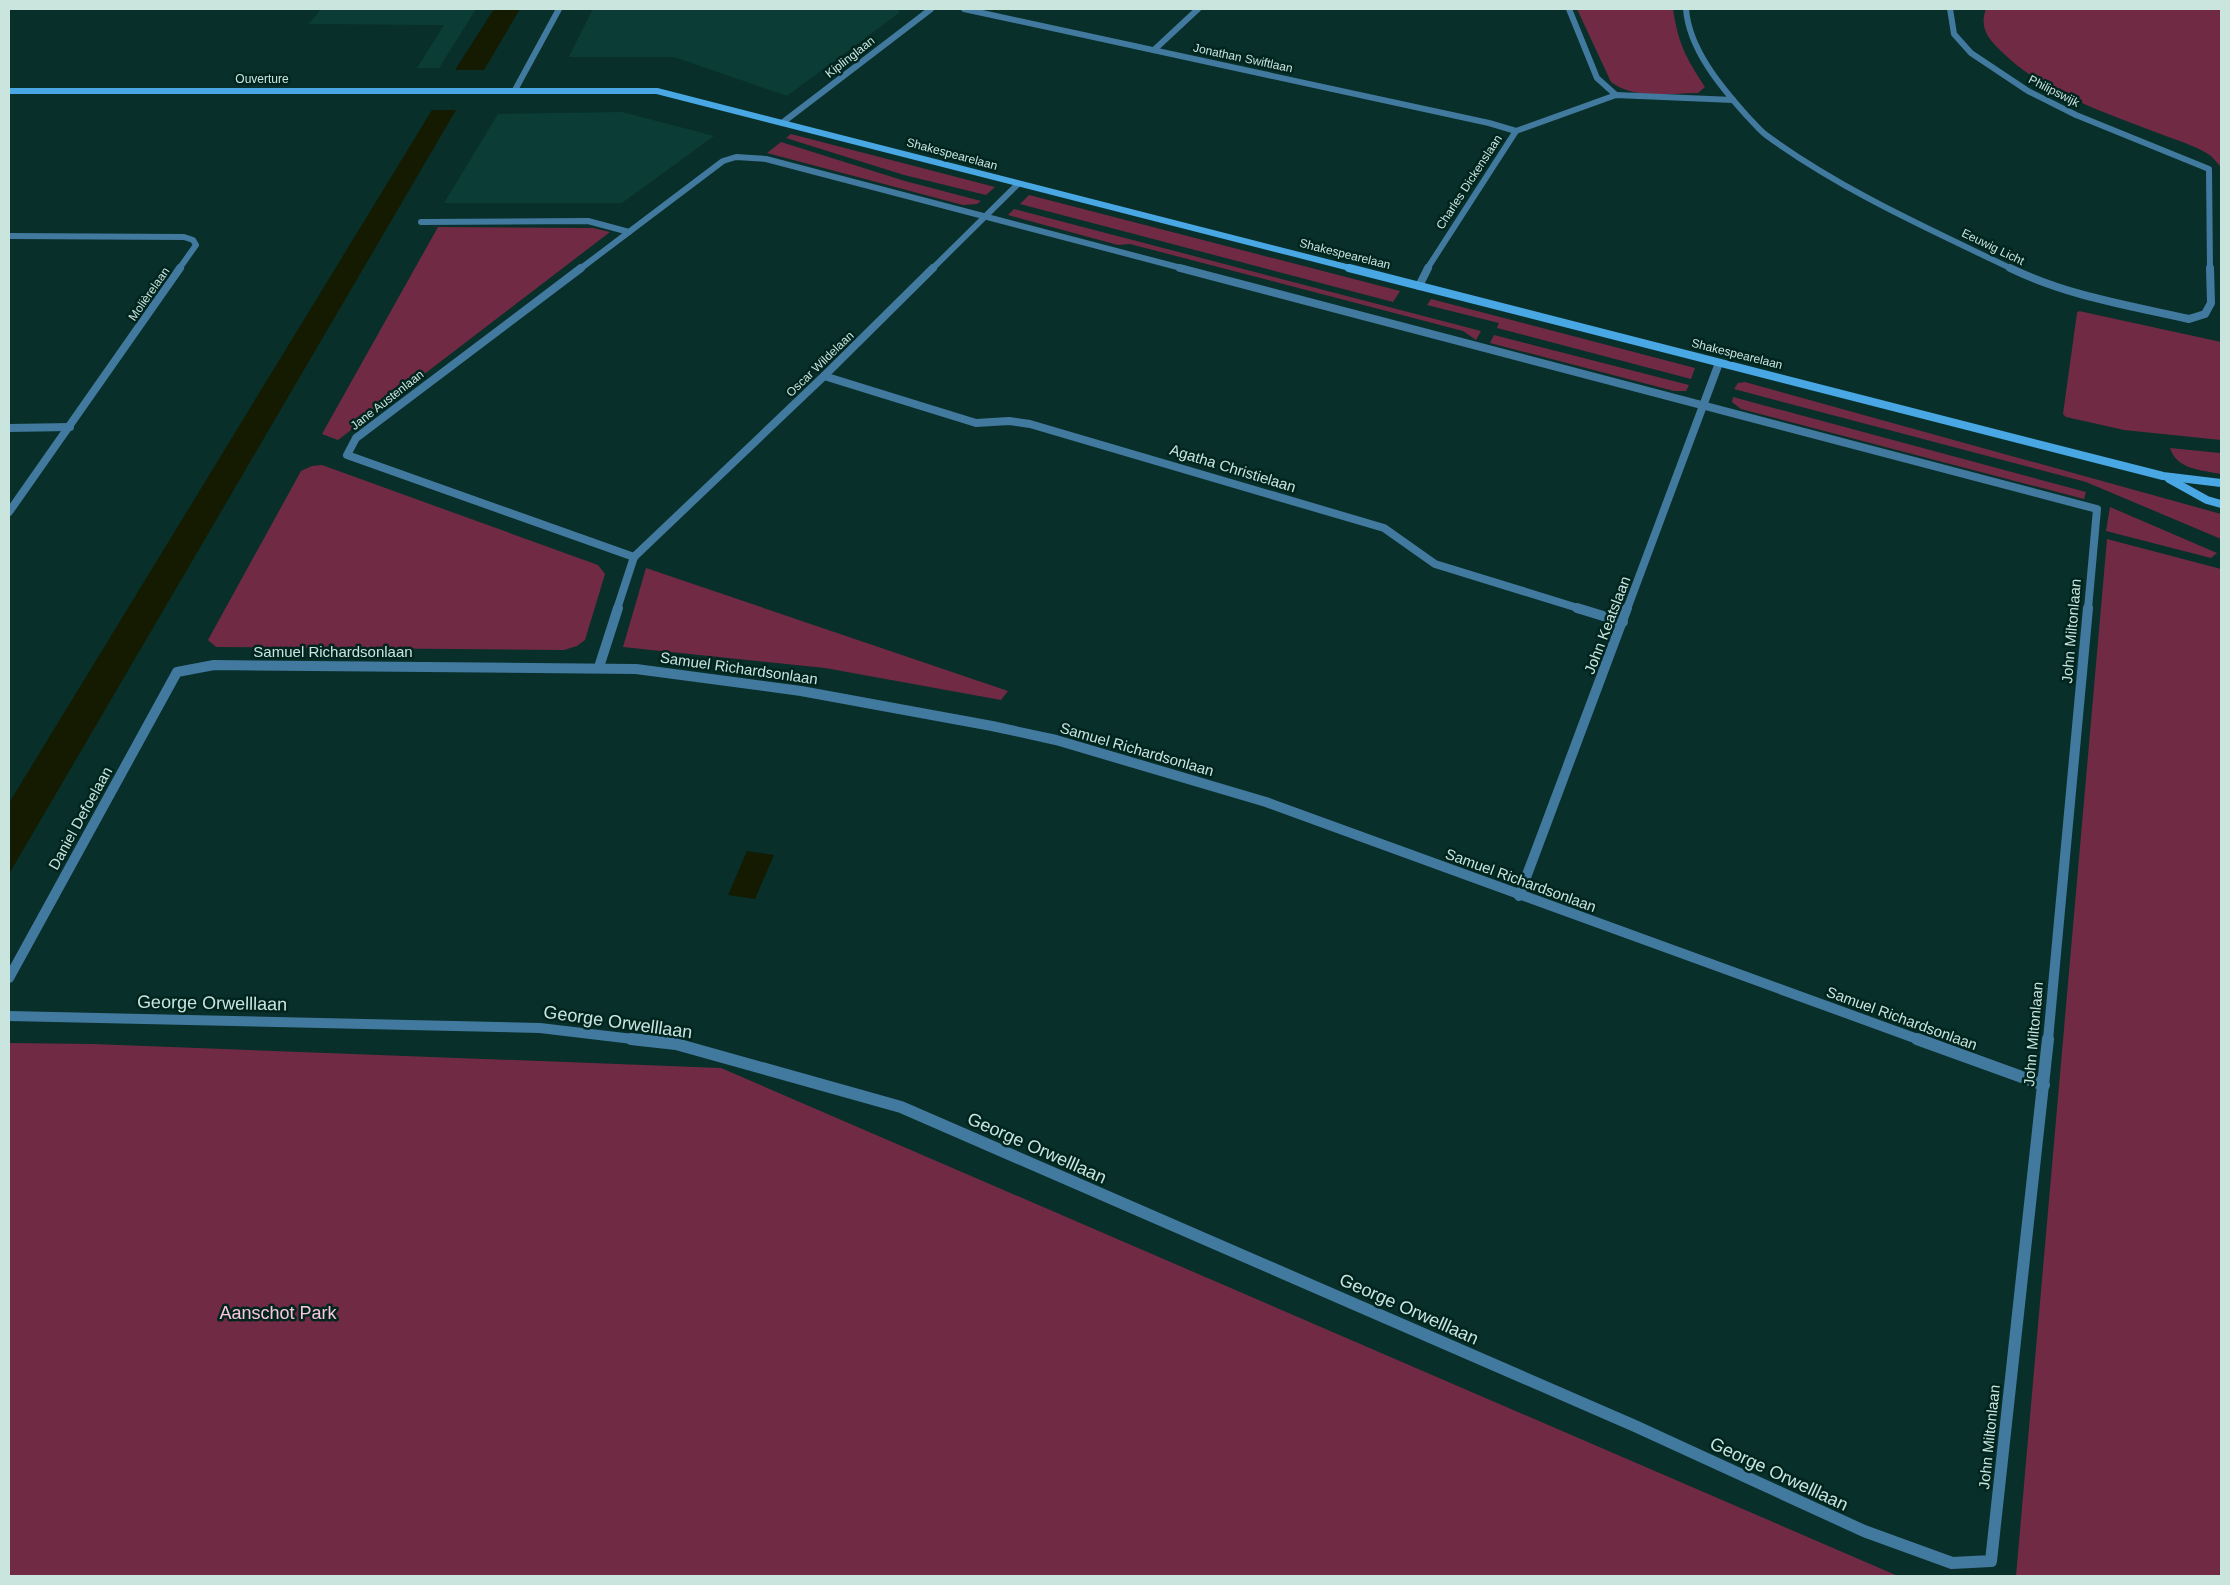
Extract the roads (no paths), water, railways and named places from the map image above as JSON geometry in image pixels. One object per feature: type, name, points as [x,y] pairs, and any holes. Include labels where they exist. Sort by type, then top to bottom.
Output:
[{"type":"street","points":[[515,90],[558,9]]},
{"type":"street","name":"Kiplinglaan","points":[[782,123],[931,9]]},
{"type":"street","name":"Jonathan Swiftlaan","points":[[964,9],[1489,123],[1516,131]]},
{"type":"street","points":[[1154,50],[1198,9]]},
{"type":"street","points":[[1569,9],[1597,78],[1616,94]]},
{"type":"street","name":"Eeuwig Licht","points":[[1686,9],[1687,22],[1705,62],[1733,100],[1764,134],[1842,183],[1876,203],[2026,275],[2074,294],[2189,319],[2204,314],[2211,302],[2209,169],[2180,156]]},
{"type":"street","name":"Philipswijk","points":[[1950,9],[1954,34],[1971,53],[2028,91],[2076,115],[2180,156]]},
{"type":"street","name":"Ouverture","points":[[9,90],[515,90]]},
{"type":"street","name":"Shakespearelaan","points":[[515,90],[657,91],[2163,476],[2221,483]]},
{"type":"street","name":"Charles Dickenslaan","points":[[1419,286],[1431,262],[1516,131],[1616,94],[1640,97],[1733,100]]},
{"type":"street","name":"Jane Austenlaan","points":[[634,557],[347,455],[356,438],[724,161],[736,157],[766,158],[986,217]]},
{"type":"street","name":"Oscar Wildelaan","points":[[634,557],[824,376],[1018,184]]},
{"type":"street","points":[[986,217],[1704,405]]},
{"type":"street","points":[[421,222],[588,221],[629,232]]},
{"type":"street","name":"Molièrelaan","points":[[9,236],[184,237],[193,240],[196,245],[9,512]]},
{"type":"street","name":"John Keatslaan","points":[[1519,896],[1719,363]]},
{"type":"street","name":"Agatha Christielaan","points":[[824,376],[976,423],[1009,421],[1040,426],[1384,528],[1435,564],[1623,622]]},
{"type":"street","name":"John Miltonlaan","points":[[1704,405],[2097,509],[2044,1085],[1990,1561]]},
{"type":"street","points":[[9,428],[70,427]]},
{"type":"street","name":"Shakespearelaan","points":[[2163,476],[2207,500],[2221,504]]},
{"type":"street","points":[[599,667],[634,557]]},
{"type":"street","name":"Samuel Richardsonlaan","points":[[177,672],[214,665],[599,667],[636,669],[801,691],[992,726],[1056,740],[1266,802],[1519,896],[2044,1085]]},
{"type":"street","name":"Daniel Defoelaan","points":[[9,978],[177,672]]},
{"type":"street","name":"George Orwelllaan","points":[[9,1016],[540,1028],[676,1044],[901,1107],[1626,1422],[1864,1532],[1952,1563],[1990,1561]]},
{"type":"park label","name":"Aanschot Park","points":[[278,1313]]}]
